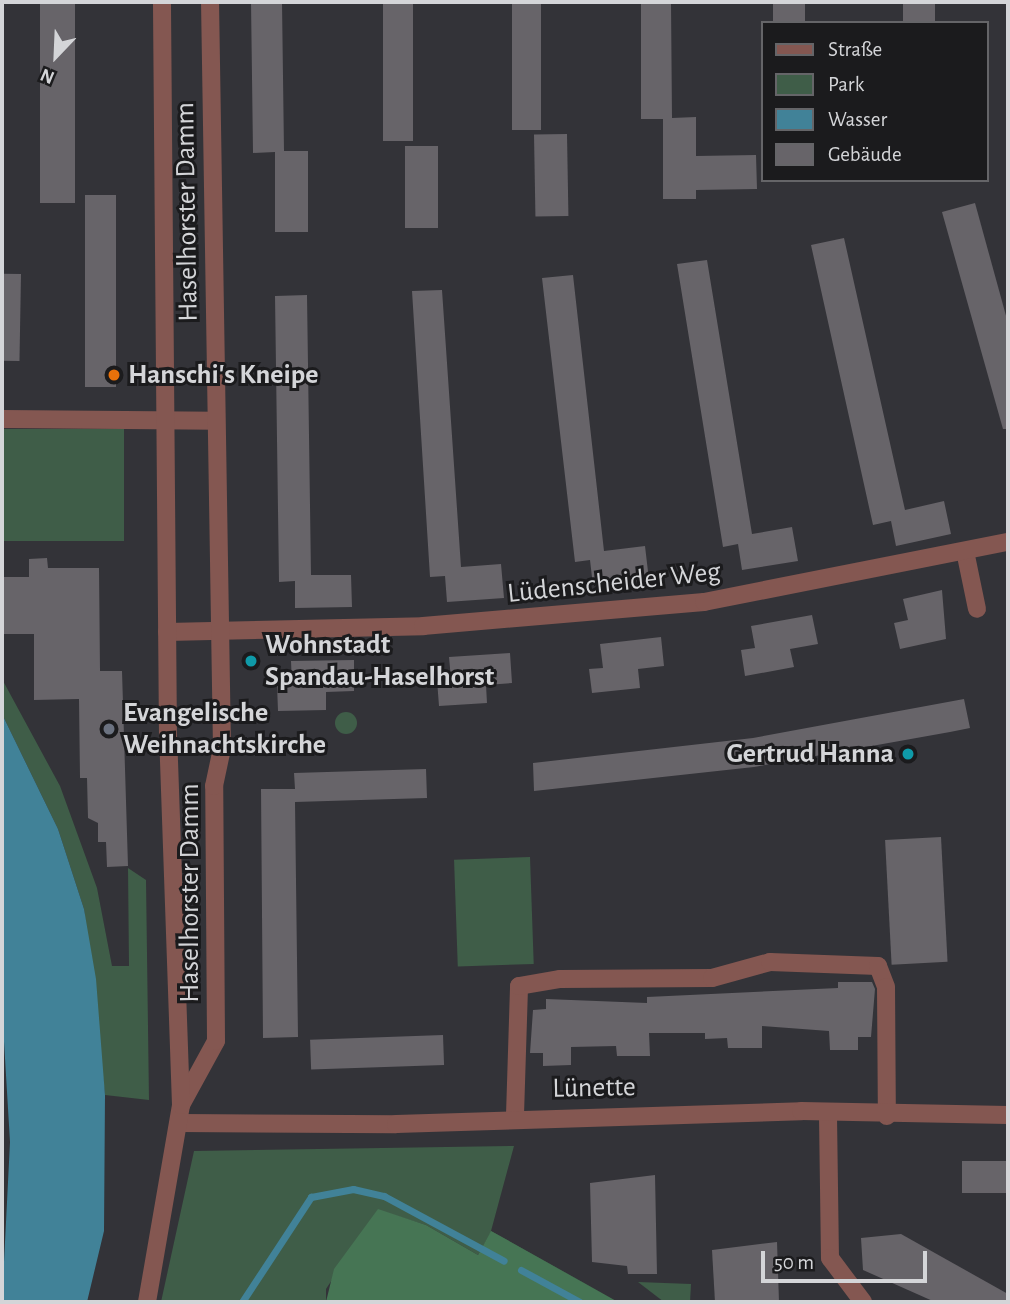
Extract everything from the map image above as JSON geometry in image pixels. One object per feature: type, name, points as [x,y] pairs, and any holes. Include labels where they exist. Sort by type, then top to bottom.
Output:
[{"type":"street","name":"Haselhorster Damm","points":[[162,2],[167,632],[180,1114]]},
{"type":"street","name":"Haselhorster Damm","points":[[180,1114],[216,1041],[219,631],[210,2]]},
{"type":"street","points":[[2,419],[216,421]]},
{"type":"street","name":"Lüdenscheider Weg","points":[[219,631],[424,625],[691,604],[1008,542]]},
{"type":"street","points":[[965,551],[977,609]]},
{"type":"street","points":[[167,632],[219,631]]},
{"type":"street","points":[[515,1115],[519,986],[560,979],[712,978],[769,962],[878,966],[886,987],[887,1116]]},
{"type":"street","name":"Lünette","points":[[180,1114],[421,1124],[515,1115],[801,1111],[828,1116],[1008,1115]]},
{"type":"street","points":[[147,1302],[180,1114]]},
{"type":"street","points":[[828,1116],[830,1258],[863,1302]]},
{"type":"green space","points":[[2,429],[124,429],[124,541],[2,541]]},
{"type":"green space","points":[[2,679],[60,786],[97,888],[112,966],[129,966],[128,868],[146,880],[149,1100],[105,1095],[84,909],[58,829],[2,714]]},
{"type":"green space","points":[[346,712],[354,715],[357,723],[354,731],[346,734],[338,731],[335,723],[338,715]]},
{"type":"green space","points":[[530,857],[534,964],[458,967],[454,860]]},
{"type":"green space","points":[[514,1146],[491,1231],[618,1302],[491,1232],[478,1255],[426,1225],[378,1210],[326,1289],[326,1302],[161,1302],[194,1151]]},
{"type":"green space","points":[[378,1209],[426,1225],[478,1255],[491,1231],[618,1302],[326,1302],[334,1269]]},
{"type":"green space","points":[[638,1282],[691,1284],[690,1302],[664,1302]]},
{"type":"water","points":[[2,714],[58,829],[84,909],[96,979],[105,1095],[104,1231],[87,1302],[2,1302],[10,1142],[2,1008]]},
{"type":"building","points":[[40,2],[75,2],[75,203],[40,203]]},
{"type":"building","points":[[251,2],[282,2],[284,151],[308,151],[308,232],[275,232],[275,152],[253,153]]},
{"type":"building","points":[[383,2],[413,2],[413,141],[383,141]]},
{"type":"building","points":[[512,2],[541,2],[541,130],[512,130]]},
{"type":"building","points":[[641,2],[671,2],[672,118],[696,117],[696,156],[756,155],[757,189],[696,190],[696,199],[663,199],[663,119],[641,119]]},
{"type":"building","points":[[773,2],[805,2],[805,21],[773,21]]},
{"type":"building","points":[[903,2],[935,2],[935,21],[903,21]]},
{"type":"building","points":[[567,134],[568,216],[535,217],[534,135]]},
{"type":"building","points":[[405,146],[438,146],[438,228],[405,228]]},
{"type":"building","points":[[85,195],[116,195],[116,387],[85,387]]},
{"type":"building","points":[[975,203],[1008,323],[1008,429],[1003,429],[942,212]]},
{"type":"building","points":[[844,238],[905,510],[944,501],[951,534],[896,546],[891,521],[873,525],[811,245]]},
{"type":"building","points":[[707,260],[752,534],[792,527],[798,561],[742,570],[738,544],[723,547],[677,264]]},
{"type":"building","points":[[2,274],[21,274],[19,361],[2,361]]},
{"type":"building","points":[[573,275],[604,551],[645,546],[649,580],[593,586],[590,560],[575,562],[542,278]]},
{"type":"building","points":[[442,290],[461,567],[501,564],[504,598],[447,602],[445,576],[430,577],[412,291]]},
{"type":"building","points":[[307,295],[311,575],[351,575],[352,607],[295,608],[295,581],[279,582],[275,296]]},
{"type":"building","points":[[47,558],[48,568],[99,568],[100,671],[122,671],[128,866],[107,867],[106,842],[98,842],[98,823],[88,818],[87,778],[80,778],[79,699],[34,700],[34,634],[2,634],[2,577],[29,577],[29,559]]},
{"type":"building","points":[[942,590],[946,639],[900,649],[894,623],[908,620],[903,599]]},
{"type":"building","points":[[812,615],[818,644],[790,649],[794,667],[745,676],[741,650],[755,648],[751,626]]},
{"type":"building","points":[[661,637],[664,666],[638,669],[640,688],[592,693],[589,669],[603,668],[600,644]]},
{"type":"building","points":[[510,653],[512,683],[486,685],[487,703],[439,706],[437,680],[451,679],[449,657]]},
{"type":"building","points":[[354,660],[354,691],[326,692],[326,710],[278,711],[277,685],[292,685],[291,661]]},
{"type":"building","points":[[964,699],[970,728],[754,767],[534,791],[533,763],[753,738]]},
{"type":"building","points":[[426,769],[427,798],[295,802],[298,1037],[263,1038],[261,789],[295,789],[294,773]]},
{"type":"building","points":[[941,837],[948,962],[892,965],[885,840]]},
{"type":"building","points":[[838,982],[872,982],[875,989],[871,1037],[858,1037],[858,1050],[830,1050],[829,1031],[762,1026],[762,1048],[728,1048],[727,1038],[705,1039],[705,1033],[649,1033],[650,1056],[617,1056],[616,1046],[571,1047],[571,1065],[543,1066],[543,1053],[530,1053],[533,1010],[546,1009],[546,999],[647,1003],[647,997],[838,988]]},
{"type":"building","points":[[443,1035],[444,1065],[311,1070],[310,1040]]},
{"type":"building","points":[[962,1161],[1008,1161],[1008,1193],[962,1193]]},
{"type":"building","points":[[655,1175],[657,1274],[628,1274],[627,1266],[592,1262],[590,1183]]},
{"type":"building","points":[[901,1234],[1008,1294],[1008,1302],[935,1302],[863,1270],[861,1238]]},
{"type":"building","points":[[777,1242],[779,1302],[715,1302],[712,1250]]},
{"type":"waterway","points":[[242,1302],[311,1197],[353,1189],[384,1196],[504,1261]]},
{"type":"waterway","points":[[521,1270],[580,1302]]},
{"type":"place","name":"Hanschi's Kneipe","points":[[114,375]]},
{"type":"place","name":"Wohnstadt Spandau-Haselhorst","points":[[251,661]]},
{"type":"place","name":"Evangelische Weihnachtskirche","points":[[109,729]]},
{"type":"place","name":"Gertrud Hanna","points":[[908,754]]}]
